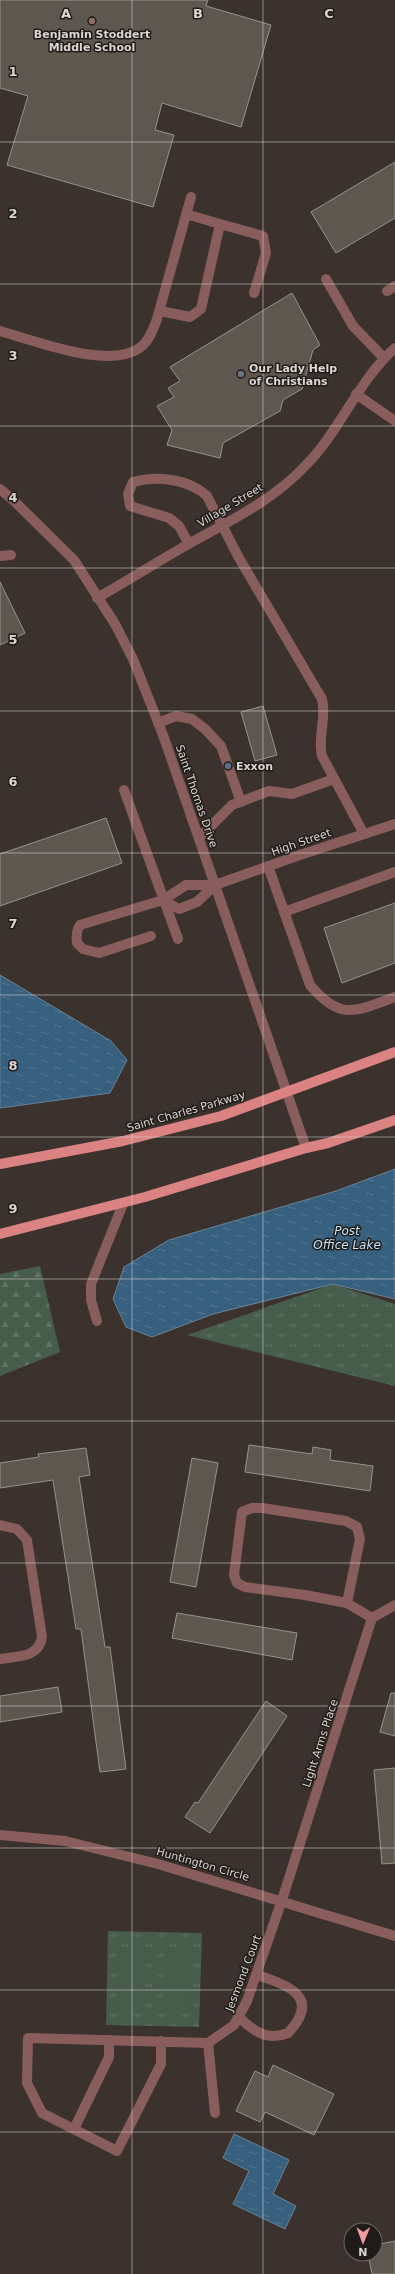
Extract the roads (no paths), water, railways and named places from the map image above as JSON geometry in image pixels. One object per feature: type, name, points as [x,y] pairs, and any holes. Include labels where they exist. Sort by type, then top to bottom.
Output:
[{"type":"main road","name":"Saint Charles Parkway","points":[[0,1164],[129,1140],[221,1116],[395,1052]]},
{"type":"main road","points":[[0,1234],[123,1204],[306,1148],[328,1144],[395,1120]]},
{"type":"street","points":[[0,332],[90,355],[119,355],[132,352],[142,346],[150,335],[160,311],[191,197]]},
{"type":"street","points":[[186,214],[263,236],[266,253],[254,293]]},
{"type":"street","points":[[160,311],[190,317],[201,309],[220,224]]},
{"type":"street","points":[[326,279],[353,326],[384,358]]},
{"type":"street","name":"Village Street","points":[[97,598],[249,510],[288,482],[307,464],[326,441],[356,394],[384,358],[395,348]]},
{"type":"street","points":[[356,394],[395,420]]},
{"type":"street","points":[[189,544],[179,526],[169,518],[130,506],[128,494],[133,482],[147,478],[188,483],[199,489],[207,496],[223,524],[239,558],[322,699],[324,710],[319,748],[364,834]]},
{"type":"street","name":"Saint Thomas Drive","points":[[0,489],[74,560],[115,624],[133,659],[200,838],[306,1148]]},
{"type":"street","points":[[0,556],[11,555]]},
{"type":"street","points":[[158,723],[176,716],[192,719],[205,729],[221,746],[241,802]]},
{"type":"street","points":[[200,838],[232,805],[269,791],[292,794],[334,778]]},
{"type":"street","points":[[124,790],[178,939]]},
{"type":"street","name":"High Street","points":[[215,885],[395,824]]},
{"type":"street","points":[[268,866],[310,985],[320,998],[345,1011],[356,1011],[395,997]]},
{"type":"street","points":[[284,912],[395,872]]},
{"type":"street","points":[[151,936],[99,953],[83,949],[77,943],[76,936],[80,925],[163,900],[186,885],[215,885]]},
{"type":"street","points":[[163,900],[179,909],[197,902],[215,885]]},
{"type":"street","points":[[97,1321],[91,1300],[91,1284],[123,1204]]},
{"type":"street","points":[[347,1604],[360,1540],[357,1527],[346,1521],[262,1508],[252,1508],[242,1512],[234,1574],[237,1583],[245,1588],[305,1595],[347,1604],[372,1618],[395,1605]]},
{"type":"street","points":[[0,1525],[17,1529],[27,1540],[42,1637],[41,1644],[32,1653],[0,1659]]},
{"type":"street","name":"Light Arms Place","points":[[282,1900],[372,1618]]},
{"type":"street","name":"Huntington Circle","points":[[0,1835],[65,1841],[158,1864],[282,1900],[329,1917],[395,1936]]},
{"type":"street","name":"Jesmond Court","points":[[208,2042],[225,2033],[240,2018],[282,1900]]},
{"type":"street","points":[[240,2018],[251,2030],[273,2037],[288,2033],[301,2017],[302,2008],[298,1994],[284,1984],[256,1976]]},
{"type":"street","points":[[161,2041],[161,2064],[117,2151],[42,2113],[27,2083],[28,2038],[208,2042],[215,2113]]},
{"type":"street","points":[[74,2129],[109,2057],[109,2040]]},
{"type":"water","points":[[0,975],[111,1041],[127,1060],[110,1093],[0,1108]]},
{"type":"water","name":"Post Office Lake","points":[[395,1169],[395,1299],[333,1284],[213,1314],[152,1337],[126,1327],[113,1299],[124,1267],[169,1240],[336,1191]]},
{"type":"water","points":[[234,2134],[289,2160],[273,2194],[296,2206],[285,2229],[233,2204],[249,2171],[223,2158]]},
{"type":"place","name":"Benjamin Stoddert Middle School","points":[[92,21]]},
{"type":"place","name":"Our Lady Help of Christians","points":[[241,374]]},
{"type":"place","name":"Exxon","points":[[228,766]]}]
